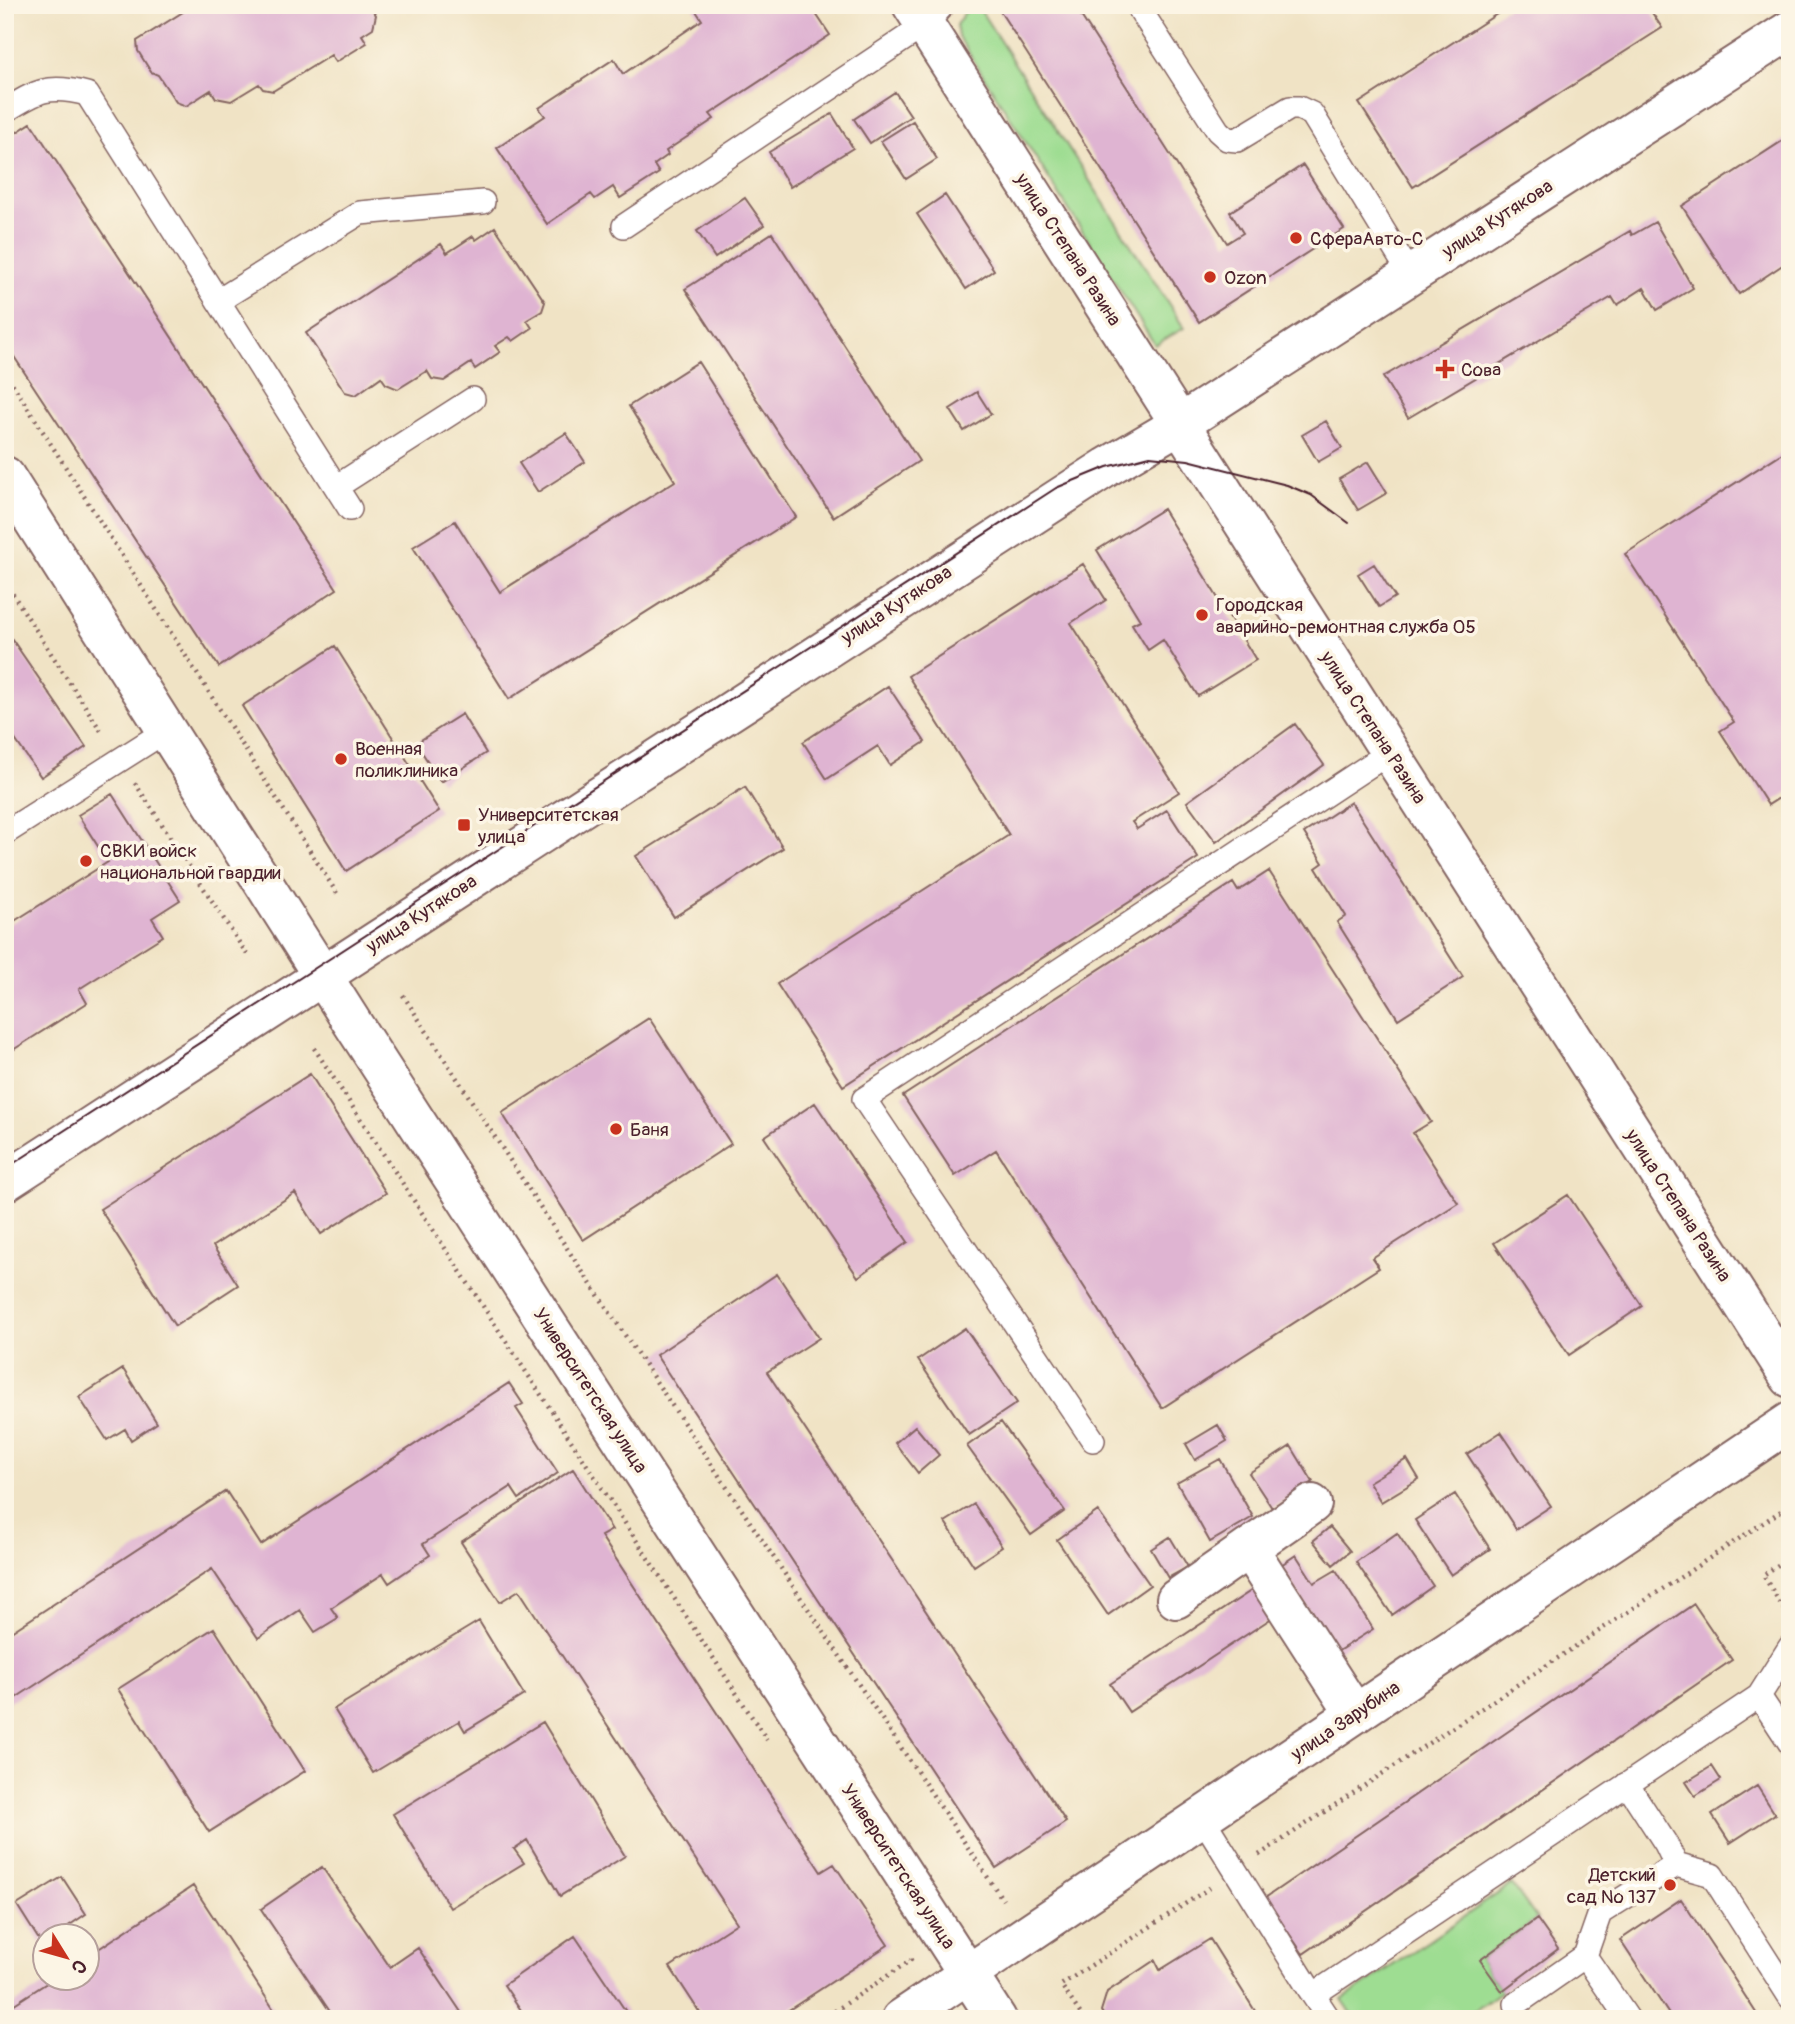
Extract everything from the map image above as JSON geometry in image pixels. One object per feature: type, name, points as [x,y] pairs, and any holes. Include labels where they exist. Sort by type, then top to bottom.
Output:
[{"type":"street","name":"улица Степана Разина","points":[[927,12],[1180,424],[1790,1378]]},
{"type":"street","name":"улица Кутякова","points":[[5,1182],[1107,467],[1180,424],[1790,30]]},
{"type":"street","name":"Университетская улица","points":[[5,476],[323,976],[997,2019]]},
{"type":"street","name":"улица Зарубина","points":[[901,2019],[1790,1422]]},
{"type":"street","points":[[1176,1599],[1312,1504]]},
{"type":"street","points":[[1249,1549],[1355,1714]]},
{"type":"lane","points":[[1137,5],[1218,131],[1227,139],[1237,140],[1290,108],[1299,108],[1312,114],[1410,274]]},
{"type":"lane","points":[[624,226],[927,12]]},
{"type":"lane","points":[[5,111],[33,93],[63,88],[87,94],[350,509]]},
{"type":"lane","points":[[218,301],[360,213],[483,202]]},
{"type":"lane","points":[[336,486],[474,400]]},
{"type":"lane","points":[[5,833],[167,730]]},
{"type":"lane","points":[[1093,1440],[864,1099],[1391,752]]},
{"type":"lane","points":[[1313,1995],[1759,1696],[1790,1647]]},
{"type":"lane","points":[[1759,1696],[1790,1743]]},
{"type":"lane","points":[[1627,1784],[1666,1844],[1676,1865]]},
{"type":"lane","points":[[1202,1817],[1329,2019]]},
{"type":"lane","points":[[1516,2004],[1585,1956],[1600,1913],[1676,1865],[1712,1875],[1790,1997]]},
{"type":"lane","points":[[1585,1956],[1628,2019]]},
{"type":"path","points":[[5,372],[338,895]]},
{"type":"path","points":[[403,995],[574,1259],[1003,1900]]},
{"type":"path","points":[[314,1048],[774,1750]]},
{"type":"path","points":[[1084,2019],[1061,1985],[1790,1506]]},
{"type":"path","points":[[1790,1557],[1763,1575],[1784,1609],[1790,1606]]},
{"type":"path","points":[[823,2019],[911,1960],[904,1948]]},
{"type":"green space","points":[[970,5],[977,5],[1184,328],[1155,345],[958,36],[956,25]]},
{"type":"green space","points":[[1512,1884],[1537,1919],[1480,1960],[1502,1991],[1463,2019],[1355,2019],[1342,2000]]},
{"type":"building","points":[[194,5],[369,5],[376,15],[373,28],[362,35],[367,43],[336,62],[331,55],[273,91],[263,89],[259,84],[231,101],[216,98],[211,90],[186,106],[176,102],[158,75],[151,72],[138,51],[137,41]]},
{"type":"building","points":[[692,5],[810,5],[830,35],[710,114],[714,119],[666,151],[668,155],[654,165],[659,173],[620,198],[613,187],[595,199],[591,194],[547,224],[497,148],[545,116],[539,108],[614,59],[623,74],[702,20]]},
{"type":"building","points":[[996,5],[1074,5],[1227,243],[1243,233],[1230,212],[1303,165],[1344,229],[1199,322]]},
{"type":"building","points":[[1511,5],[1647,5],[1662,28],[1413,187],[1359,103]]},
{"type":"building","points":[[895,92],[911,116],[870,143],[854,119]]},
{"type":"building","points":[[832,114],[853,148],[790,187],[769,152]]},
{"type":"building","points":[[913,121],[937,159],[906,179],[881,141]]},
{"type":"building","points":[[31,123],[337,589],[219,667],[5,343],[5,140]]},
{"type":"building","points":[[1790,136],[1790,260],[1739,294],[1682,206]]},
{"type":"building","points":[[945,195],[994,270],[966,289],[917,214]]},
{"type":"building","points":[[745,198],[764,225],[715,258],[697,231]]},
{"type":"building","name":"Сова","points":[[1655,222],[1693,288],[1657,310],[1644,288],[1617,305],[1612,297],[1408,418],[1383,377],[1630,231],[1632,235]]},
{"type":"building","points":[[495,227],[545,302],[542,311],[527,320],[532,328],[513,341],[509,337],[495,346],[500,352],[475,369],[471,363],[444,381],[432,379],[427,371],[398,389],[386,384],[381,377],[356,395],[345,392],[306,333],[441,244],[447,253],[473,236],[476,240]]},
{"type":"building","points":[[772,233],[919,461],[833,517],[685,289]]},
{"type":"building","points":[[698,362],[796,517],[509,699],[413,547],[455,521],[500,592],[675,481],[629,406]]},
{"type":"building","points":[[977,392],[991,414],[964,431],[950,409]]},
{"type":"building","points":[[1326,421],[1342,448],[1318,462],[1302,435]]},
{"type":"building","points":[[566,433],[585,462],[538,492],[519,463]]},
{"type":"building","points":[[1790,448],[1790,791],[1768,805],[1720,731],[1734,722],[1625,554]]},
{"type":"building","points":[[1368,462],[1387,493],[1358,510],[1339,479]]},
{"type":"building","points":[[1163,509],[1256,660],[1198,696],[1163,640],[1148,650],[1132,624],[1140,620],[1097,550]]},
{"type":"building","points":[[1083,564],[1106,600],[1071,623],[1179,792],[1132,822],[1137,829],[1167,810],[1198,858],[843,1086],[777,984],[1009,835],[908,676]]},
{"type":"building","points":[[1374,564],[1395,597],[1379,607],[1358,574]]},
{"type":"building","points":[[5,629],[86,747],[41,777],[5,725]]},
{"type":"building","name":"Военная поликлиника","points":[[335,646],[439,811],[346,871],[242,706]]},
{"type":"building","points":[[888,686],[925,742],[890,765],[878,746],[827,779],[803,742]]},
{"type":"building","points":[[462,714],[486,753],[441,782],[416,743]]},
{"type":"building","points":[[1295,724],[1324,765],[1216,842],[1187,802]]},
{"type":"building","points":[[745,787],[783,848],[674,917],[636,856]]},
{"type":"building","points":[[112,794],[180,900],[152,918],[163,936],[79,989],[87,1003],[5,1055],[5,927],[108,862],[78,815]]},
{"type":"building","points":[[1351,802],[1463,977],[1398,1019],[1337,922],[1346,916],[1316,868],[1323,863],[1304,833]]},
{"type":"building","points":[[1269,871],[1431,1122],[1413,1133],[1458,1203],[1372,1258],[1379,1268],[1162,1408],[996,1150],[955,1176],[903,1096],[1233,883],[1238,891]]},
{"type":"building","name":"Баня","points":[[649,1018],[731,1144],[583,1240],[502,1113]]},
{"type":"building","points":[[310,1074],[386,1193],[321,1234],[295,1193],[213,1246],[238,1285],[175,1326],[100,1209]]},
{"type":"building","points":[[815,1103],[908,1242],[858,1277],[764,1137]]},
{"type":"building","points":[[1568,1195],[1642,1306],[1569,1355],[1494,1243]]},
{"type":"building","points":[[777,1274],[819,1338],[767,1372],[1066,1822],[996,1868],[656,1355]]},
{"type":"building","points":[[965,1328],[1017,1403],[969,1435],[918,1360]]},
{"type":"building","points":[[123,1369],[157,1423],[131,1440],[125,1429],[107,1440],[79,1397]]},
{"type":"building","points":[[509,1383],[523,1404],[516,1408],[558,1473],[519,1499],[511,1487],[423,1544],[430,1555],[389,1583],[383,1574],[331,1608],[338,1618],[315,1632],[300,1610],[258,1638],[212,1569],[5,1705],[5,1636],[226,1491],[261,1545]]},
{"type":"building","points":[[1001,1422],[1065,1511],[1031,1535],[967,1446]]},
{"type":"building","points":[[1218,1425],[1227,1441],[1195,1460],[1186,1444]]},
{"type":"building","points":[[915,1426],[939,1455],[918,1473],[895,1443]]},
{"type":"building","points":[[1501,1432],[1551,1506],[1516,1529],[1467,1454]]},
{"type":"building","points":[[1291,1446],[1313,1482],[1272,1508],[1249,1473]]},
{"type":"building","points":[[1220,1459],[1253,1517],[1210,1542],[1177,1483]]},
{"type":"building","points":[[1407,1459],[1419,1479],[1381,1502],[1369,1482]]},
{"type":"building","points":[[573,1469],[612,1530],[601,1536],[821,1872],[834,1864],[888,1945],[775,2019],[704,2019],[670,1967],[737,1923],[519,1590],[500,1602],[461,1542]]},
{"type":"building","points":[[1455,1494],[1490,1549],[1451,1575],[1415,1520]]},
{"type":"building","points":[[974,1504],[1002,1547],[974,1566],[945,1522]]},
{"type":"building","points":[[1098,1511],[1150,1585],[1108,1615],[1057,1540]]},
{"type":"building","points":[[1330,1527],[1350,1551],[1333,1565],[1313,1541]]},
{"type":"building","points":[[1397,1533],[1433,1586],[1392,1615],[1356,1562]]},
{"type":"building","points":[[1170,1537],[1188,1567],[1168,1578],[1151,1549]]},
{"type":"building","points":[[1296,1555],[1314,1583],[1336,1570],[1373,1629],[1335,1653],[1281,1565]]},
{"type":"building","points":[[1263,1583],[1281,1612],[1129,1712],[1110,1684]]},
{"type":"building","points":[[1694,1604],[1732,1660],[1303,1954],[1265,1898]]},
{"type":"building","points":[[479,1621],[524,1695],[465,1731],[459,1721],[373,1773],[334,1709]]},
{"type":"building","points":[[214,1628],[305,1771],[209,1832],[118,1689]]},
{"type":"building","points":[[543,1722],[625,1856],[560,1896],[527,1840],[514,1849],[524,1863],[450,1908],[393,1814]]},
{"type":"building","points":[[1712,1766],[1721,1780],[1695,1796],[1686,1782]]},
{"type":"building","points":[[1757,1786],[1775,1814],[1730,1843],[1712,1815]]},
{"type":"building","points":[[322,1867],[390,1967],[418,1948],[461,2012],[451,2019],[335,2019],[261,1909]]},
{"type":"building","points":[[62,1877],[86,1914],[73,1923],[32,1923],[32,1929],[17,1905]]},
{"type":"building","points":[[193,1886],[280,2019],[5,2019],[5,2010],[32,1993],[102,1993],[102,1947]]},
{"type":"building","points":[[1681,1899],[1760,2019],[1672,2019],[1620,1940]]},
{"type":"building","points":[[1537,1919],[1558,1949],[1502,1991],[1480,1960]]},
{"type":"building","points":[[575,1936],[631,2019],[527,2019],[504,1985]]},
{"type":"building","points":[[1210,1939],[1260,2019],[1106,2019],[1101,2011],[1107,1992],[1155,1960],[1160,1970]]},
{"type":"tram line","points":[[5,1169],[1056,488],[1107,467],[1150,456],[1188,460],[1287,485],[1311,495],[1349,523]]},
{"type":"place","name":"СфераАвто-С","points":[[1296,238]]},
{"type":"place","name":"Ozon","points":[[1210,277]]},
{"type":"place","name":"Сова","points":[[1445,369]]},
{"type":"place","name":"Городская аварийно-ремонтная служба 05","points":[[1202,615]]},
{"type":"place","name":"Военная поликлиника","points":[[341,759]]},
{"type":"place","name":"Университетская улица","points":[[464,825]]},
{"type":"place","name":"СВКИ войск национальной гвардии","points":[[86,861]]},
{"type":"place","name":"Баня","points":[[616,1129]]},
{"type":"place","name":"Детский сад № 137","points":[[1670,1885]]}]
